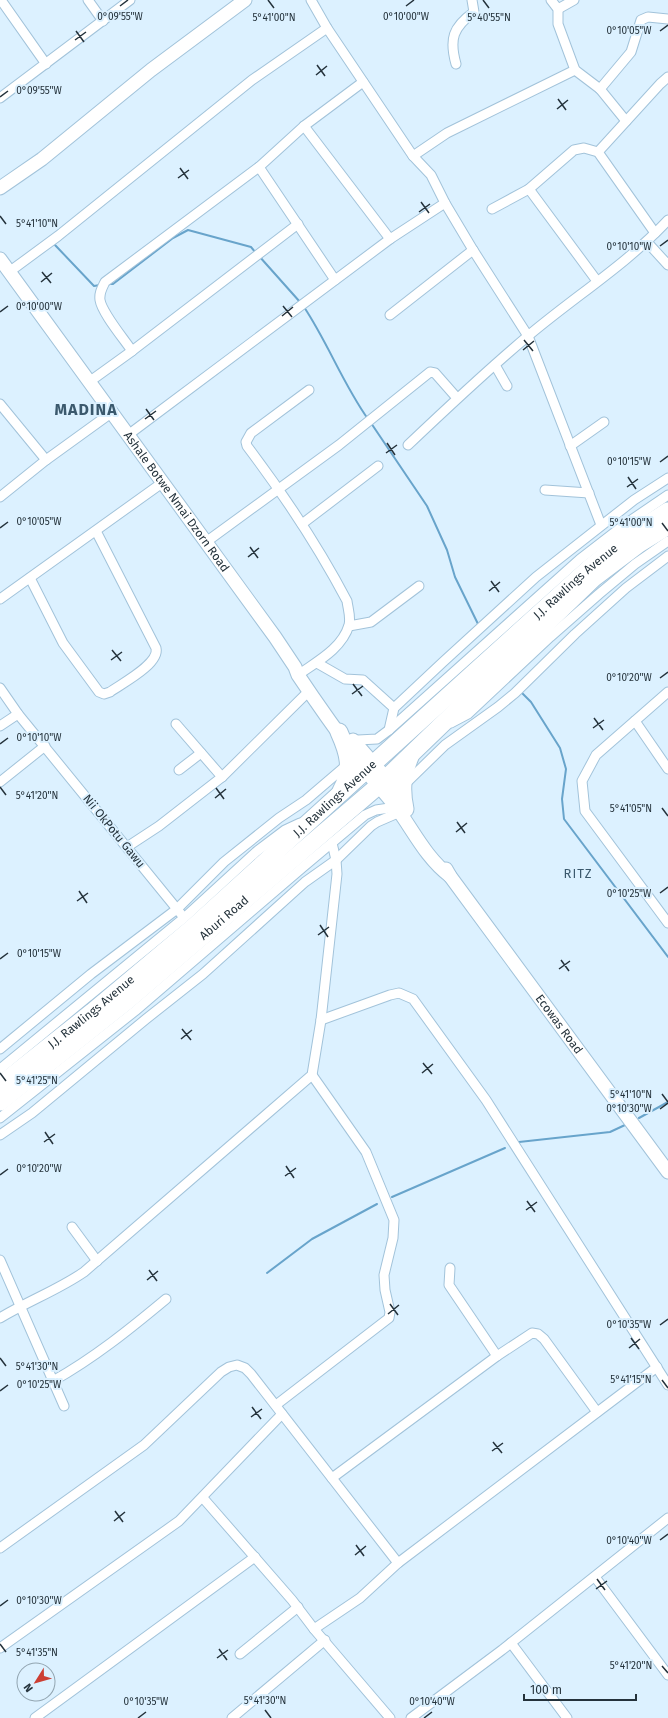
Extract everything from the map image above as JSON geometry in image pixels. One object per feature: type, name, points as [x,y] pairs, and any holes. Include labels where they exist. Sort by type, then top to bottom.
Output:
[{"type":"highway","name":"J.J. Rawlings Avenue","points":[[0,1085],[88,1007],[192,928],[340,793],[376,774],[418,723],[553,592],[588,569],[632,534],[668,511]]},
{"type":"highway","name":"J.J. Rawlings Avenue","points":[[441,727],[594,578],[639,544],[668,526]]},
{"type":"highway","name":"Aburi Road","points":[[0,1102],[127,1001],[200,947],[345,814],[376,774],[412,754],[441,727]]},
{"type":"highway","points":[[339,732],[346,748],[349,764],[346,781],[340,793]]},
{"type":"highway","points":[[401,813],[401,789],[404,773],[412,754]]},
{"type":"street","points":[[1,0],[46,64]]},
{"type":"street","points":[[88,0],[103,21]]},
{"type":"street","points":[[0,98],[130,0]]},
{"type":"street","points":[[0,188],[42,159],[151,70],[245,0]]},
{"type":"street","points":[[310,0],[327,28],[413,156],[431,175],[445,203],[473,250],[528,336],[601,525]]},
{"type":"street","points":[[456,64],[452,50],[453,36],[462,21],[474,12],[472,0]]},
{"type":"street","points":[[552,0],[558,9],[558,24],[575,70],[600,89],[626,121]]},
{"type":"street","points":[[558,9],[574,0]]},
{"type":"street","points":[[600,89],[631,52],[641,20],[648,17],[668,19]]},
{"type":"street","points":[[9,272],[58,236],[252,80],[327,28]]},
{"type":"street","points":[[413,156],[447,133],[575,70]]},
{"type":"street","points":[[598,152],[668,77]]},
{"type":"street","points":[[132,351],[104,309],[100,300],[103,286],[259,167],[304,126],[363,82]]},
{"type":"street","points":[[304,126],[390,239]]},
{"type":"street","points":[[492,210],[529,189],[574,150],[584,148],[598,152],[655,233]]},
{"type":"street","points":[[259,167],[335,280]]},
{"type":"street","points":[[529,189],[597,281]]},
{"type":"street","points":[[128,436],[390,239],[445,203]]},
{"type":"street","points":[[408,445],[457,398],[528,336],[648,242],[668,220]]},
{"type":"street","points":[[89,382],[132,351],[298,224]]},
{"type":"street","points":[[648,242],[668,265]]},
{"type":"street","points":[[390,315],[473,250]]},
{"type":"street","name":"Ashale Botwe Nmai Dzorn Road","points":[[0,259],[299,671]]},
{"type":"street","points":[[495,365],[507,386]]},
{"type":"street","points":[[206,542],[278,488],[339,445],[430,372],[435,373],[457,398]]},
{"type":"street","points":[[299,671],[316,663],[331,651],[341,639],[348,626],[350,614],[347,601],[302,524],[247,446],[246,442],[251,433],[309,390]]},
{"type":"street","points":[[0,404],[46,460]]},
{"type":"street","points":[[0,497],[46,460],[111,413]]},
{"type":"street","points":[[570,446],[604,422]]},
{"type":"street","points":[[302,524],[378,466]]},
{"type":"street","points":[[389,730],[394,708],[536,577],[634,500],[668,478]]},
{"type":"street","points":[[0,599],[162,483]]},
{"type":"street","points":[[545,490],[589,494]]},
{"type":"street","points":[[355,742],[358,740],[377,739],[389,730],[553,592],[580,559],[624,525],[668,495]]},
{"type":"street","points":[[30,578],[63,643],[99,692],[104,694],[110,692],[150,665],[155,658],[157,652],[156,648],[96,531]]},
{"type":"street","points":[[441,727],[468,714],[550,637],[599,594],[635,564],[668,541]]},
{"type":"street","points":[[401,789],[422,766],[445,745],[509,698],[598,613],[626,588],[668,556]]},
{"type":"street","points":[[348,626],[370,622],[419,586]]},
{"type":"street","points":[[316,663],[345,679],[363,680],[394,708]]},
{"type":"street","points":[[299,671],[309,692],[339,732],[376,774]]},
{"type":"street","points":[[299,671],[319,692],[376,774]]},
{"type":"street","name":"Nii OkPotu Gawu","points":[[0,688],[18,714],[184,918]]},
{"type":"street","points":[[127,847],[159,826],[222,777],[309,692]]},
{"type":"street","points":[[668,692],[596,755],[582,781],[585,810],[668,923]]},
{"type":"street","points":[[0,726],[18,714]]},
{"type":"street","points":[[635,721],[668,769]]},
{"type":"street","points":[[176,724],[222,777]]},
{"type":"street","points":[[0,782],[45,746]]},
{"type":"street","points":[[179,770],[201,753]]},
{"type":"street","points":[[0,1049],[91,974],[177,909],[230,857],[279,818],[306,800],[349,764]]},
{"type":"street","name":"Ecowas Road","points":[[376,774],[401,813],[446,868],[450,876],[668,1172]]},
{"type":"street","points":[[0,1118],[135,1011],[200,947],[332,843],[365,815],[376,810],[401,813]]},
{"type":"street","points":[[0,1135],[43,1104],[203,974],[305,882],[336,860],[370,826],[376,822],[401,813]]},
{"type":"street","points":[[0,1069],[88,1007],[256,852],[285,830],[310,820]]},
{"type":"street","points":[[0,1318],[19,1306],[68,1283],[97,1261],[312,1076],[321,1020],[337,874],[336,860],[332,843]]},
{"type":"street","points":[[321,1020],[390,994],[399,993],[413,999],[486,1100],[668,1385]]},
{"type":"street","points":[[276,1405],[389,1318],[390,1312],[385,1290],[384,1275],[393,1238],[394,1220],[366,1152],[312,1076]]},
{"type":"street","points":[[72,1227],[97,1261]]},
{"type":"street","points":[[0,1260],[64,1406]]},
{"type":"street","points":[[450,1268],[449,1285],[497,1356]]},
{"type":"street","points":[[53,1381],[77,1367],[124,1333],[166,1299]]},
{"type":"street","points":[[332,1478],[497,1356],[532,1333],[538,1334],[544,1339],[597,1412]]},
{"type":"street","points":[[0,1548],[144,1445],[221,1372],[229,1367],[237,1365],[245,1368],[276,1405],[398,1563]]},
{"type":"street","points":[[314,1629],[360,1598],[398,1563],[657,1367]]},
{"type":"street","points":[[0,1648],[179,1521],[203,1498],[282,1414]]},
{"type":"street","points":[[203,1498],[298,1607],[314,1629],[325,1640],[390,1718]]},
{"type":"street","points":[[411,1718],[511,1643],[668,1518]]},
{"type":"street","points":[[34,1718],[254,1557]]},
{"type":"street","points":[[595,1577],[668,1675]]},
{"type":"street","points":[[240,1654],[298,1607]]},
{"type":"street","points":[[232,1718],[325,1640]]},
{"type":"street","points":[[511,1643],[565,1717]]},
{"type":"waterway","points":[[109,284],[113,284],[173,238],[188,230],[251,247],[256,253]]},
{"type":"waterway","points":[[55,245],[94,286],[100,285]]},
{"type":"waterway","points":[[259,256],[300,302]]},
{"type":"waterway","points":[[304,307],[321,335],[351,392],[368,419]]},
{"type":"waterway","points":[[371,423],[427,506],[447,550],[455,577],[478,624]]},
{"type":"waterway","points":[[522,693],[531,702],[560,748],[566,769],[562,799],[564,819],[668,957]]},
{"type":"waterway","points":[[639,1118],[668,1102]]},
{"type":"waterway","points":[[519,1142],[610,1132],[625,1125]]},
{"type":"waterway","points":[[392,1197],[505,1148]]},
{"type":"waterway","points":[[267,1273],[312,1239],[377,1204]]},
{"type":"district","name":"MADINA","points":[[86,409]]},
{"type":"district","name":"RITZ","points":[[578,873]]}]
